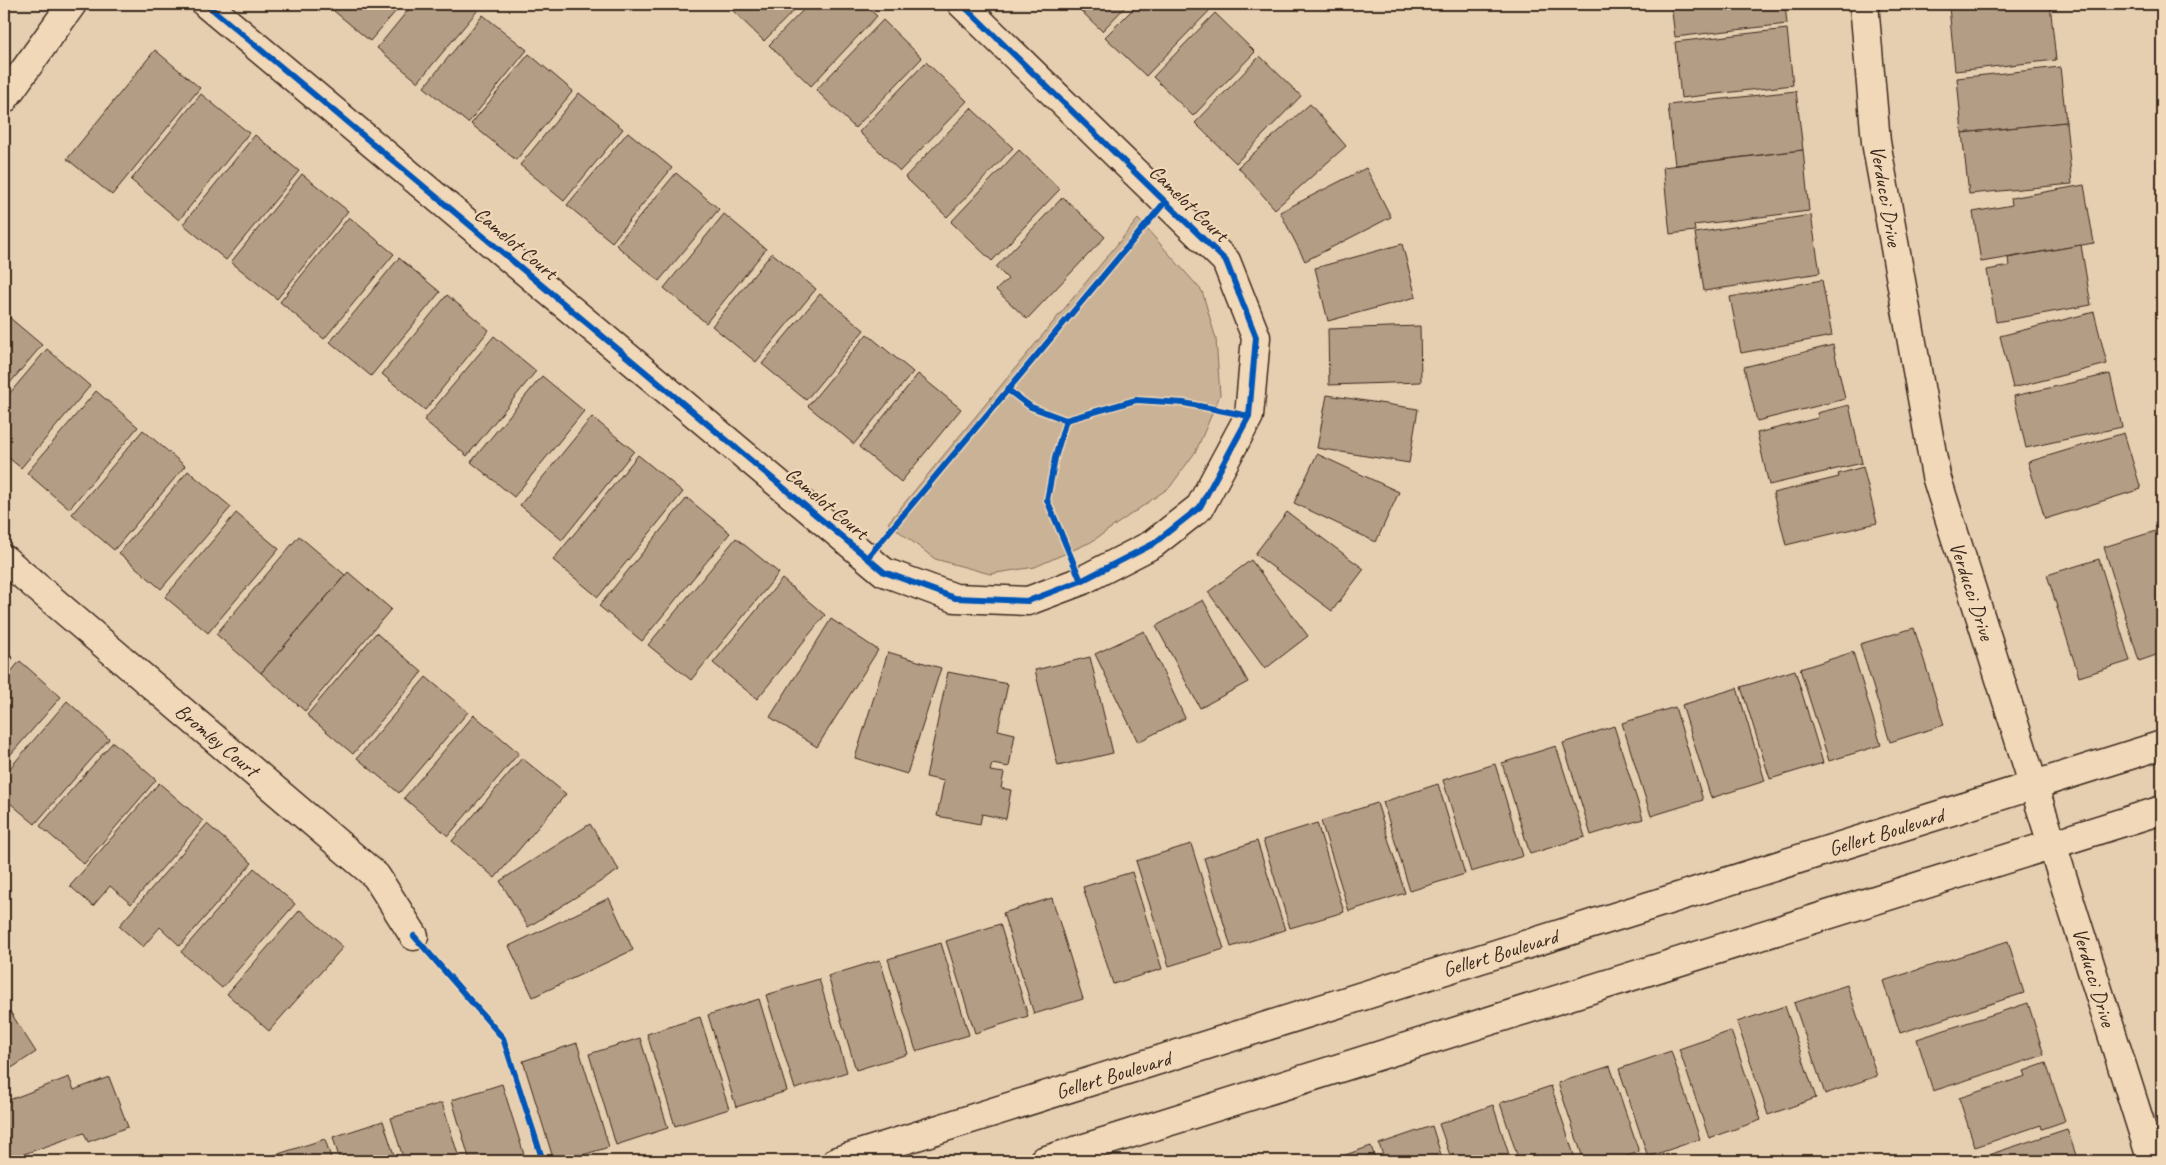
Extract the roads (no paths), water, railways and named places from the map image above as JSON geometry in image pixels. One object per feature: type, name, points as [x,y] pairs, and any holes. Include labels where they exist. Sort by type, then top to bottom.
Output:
[{"type":"street","points":[[4,99],[72,4]]},
{"type":"street","name":"Camelot Court","points":[[206,4],[884,572],[955,598],[1028,601],[1081,581],[1153,544],[1200,507],[1249,416],[1256,336],[1226,261],[962,4]]},
{"type":"street","name":"Verducci Drive","points":[[1864,4],[1876,142],[1936,476],[2152,1161]]},
{"type":"street","name":"Bromley Court","points":[[4,559],[376,876],[414,936]]},
{"type":"street","name":"Gellert Boulevard","points":[[837,1161],[2162,745]]},
{"type":"street","points":[[1043,1161],[2162,810]]}]
